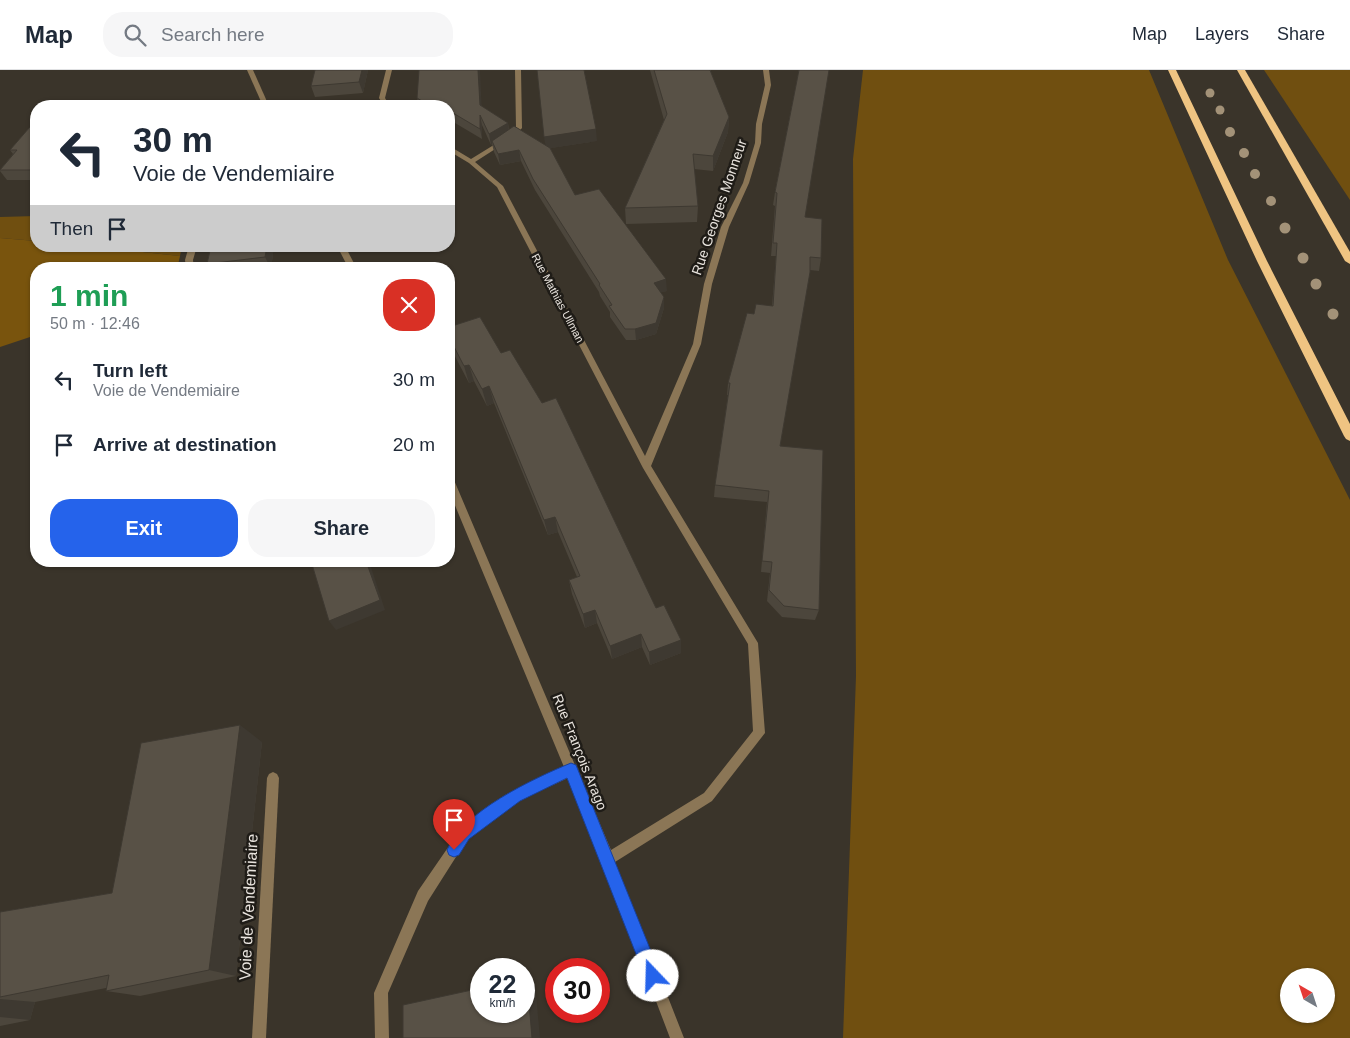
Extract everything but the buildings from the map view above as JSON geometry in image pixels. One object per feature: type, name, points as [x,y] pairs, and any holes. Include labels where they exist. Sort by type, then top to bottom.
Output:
[{"type":"highway","points":[[1172,70],[1262,260],[1350,436]]},
{"type":"highway","points":[[1240,70],[1350,261]]},
{"type":"street","points":[[250,70],[263,100]]},
{"type":"street","points":[[383,100],[382,98],[389,70]]},
{"type":"street","points":[[472,162],[512,136],[518,128],[520,122],[518,70]]},
{"type":"street","name":"Rue Georges Monneur","points":[[646,466],[697,344],[708,284],[725,227],[746,183],[758,143],[759,124],[768,85],[766,70]]},
{"type":"street","name":"Rue Mathias Ullman","points":[[455,152],[472,162],[500,186],[646,466]]},
{"type":"street","points":[[608,859],[708,797],[759,733],[753,643],[646,466]]},
{"type":"street","name":"Rue François Arago","points":[[455,494],[608,859],[677,1038]]},
{"type":"street","points":[[382,1038],[381,993],[423,896],[464,834],[516,796],[571,770]]},
{"type":"street","name":"Voie de Vendemiaire","points":[[259,1038],[273,778]]},
{"type":"shaded area","points":[[863,70],[1149,70],[1228,260],[1350,500],[1350,1038],[843,1038],[856,676],[853,159]]},
{"type":"shaded area","points":[[1264,70],[1350,70],[1350,200]]},
{"type":"shaded area","points":[[30,216],[30,240],[0,238],[0,217]]},
{"type":"shaded area","points":[[0,238],[30,240],[30,252],[142,252],[180,256],[179,262],[30,262],[30,337],[0,347]]},
{"type":"shaded area","points":[[142,252],[181,252],[180,256]]},
{"type":"route","points":[[454,850],[464,834],[516,796],[571,770],[653,976]]}]
